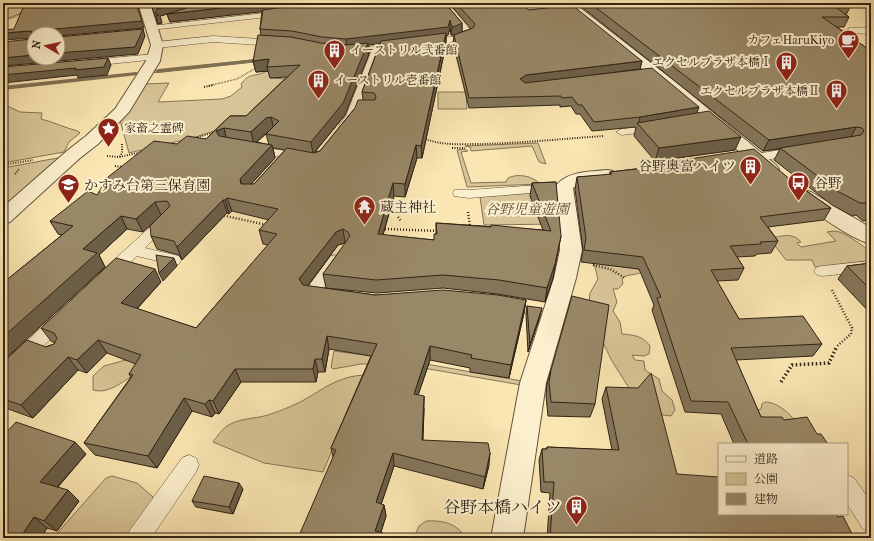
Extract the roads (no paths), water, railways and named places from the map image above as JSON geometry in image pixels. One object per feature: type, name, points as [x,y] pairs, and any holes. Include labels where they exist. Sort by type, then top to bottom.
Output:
[{"type":"street","points":[[3,218],[74,154],[92,140],[121,112],[152,36],[144,3]]},
{"type":"street","points":[[569,5],[654,72],[704,119],[781,178]]},
{"type":"street","points":[[728,157],[754,156]]},
{"type":"street","points":[[507,538],[510,513],[547,310],[569,262],[571,244],[564,187],[568,182],[576,180],[628,172]]},
{"type":"street","points":[[794,188],[824,210],[871,237]]},
{"type":"lane","points":[[342,52],[411,45],[458,38],[469,33],[444,3]]},
{"type":"lane","points":[[569,5],[612,4]]},
{"type":"lane","points":[[79,64],[152,36],[288,12]]},
{"type":"lane","points":[[152,36],[171,17]]},
{"type":"lane","points":[[850,31],[871,31]]},
{"type":"lane","points":[[152,36],[287,44]]},
{"type":"lane","points":[[336,135],[360,108],[377,49]]},
{"type":"lane","points":[[638,75],[654,72]]},
{"type":"lane","points":[[622,132],[668,125]]},
{"type":"lane","points":[[258,150],[268,139]]},
{"type":"lane","points":[[242,148],[309,159]]},
{"type":"lane","points":[[754,156],[811,149]]},
{"type":"lane","points":[[276,166],[286,155]]},
{"type":"lane","points":[[459,193],[469,194],[564,187]]},
{"type":"lane","points":[[96,287],[167,219]]},
{"type":"lane","points":[[341,297],[312,293],[344,249]]},
{"type":"lane","points":[[134,250],[174,260]]},
{"type":"lane","points":[[822,271],[871,266]]},
{"type":"lane","points":[[3,374],[42,347],[73,308]]},
{"type":"lane","points":[[138,538],[189,465]]},
{"type":"lane","points":[[848,486],[871,521]]},
{"type":"waterway","points":[[158,71],[266,60]]},
{"type":"waterway","points":[[3,88],[136,74]]},
{"type":"place","name":"カフェHaruKiyo","points":[[849,60]]},
{"type":"place","name":"イーストリル弐番館","points":[[335,70]]},
{"type":"place","name":"エクセルプラザ本橋Ⅰ","points":[[787,82]]},
{"type":"place","name":"イーストリル壱番館","points":[[319,100]]},
{"type":"place","name":"エクセルプラザ本橋Ⅱ","points":[[836,110]]},
{"type":"place","name":"家畜之霊碑","points":[[108,148]]},
{"type":"place","name":"谷野奥富ハイツ","points":[[751,186]]},
{"type":"place","name":"谷野","points":[[798,202]]},
{"type":"place","name":"かすみ台第三保育園","points":[[69,204]]},
{"type":"place","name":"蔵主神社","points":[[365,226]]},
{"type":"place","name":"谷野本橋ハイツ","points":[[577,526]]},
{"type":"park label","name":"谷野児童遊園","points":[[527,209]]}]
